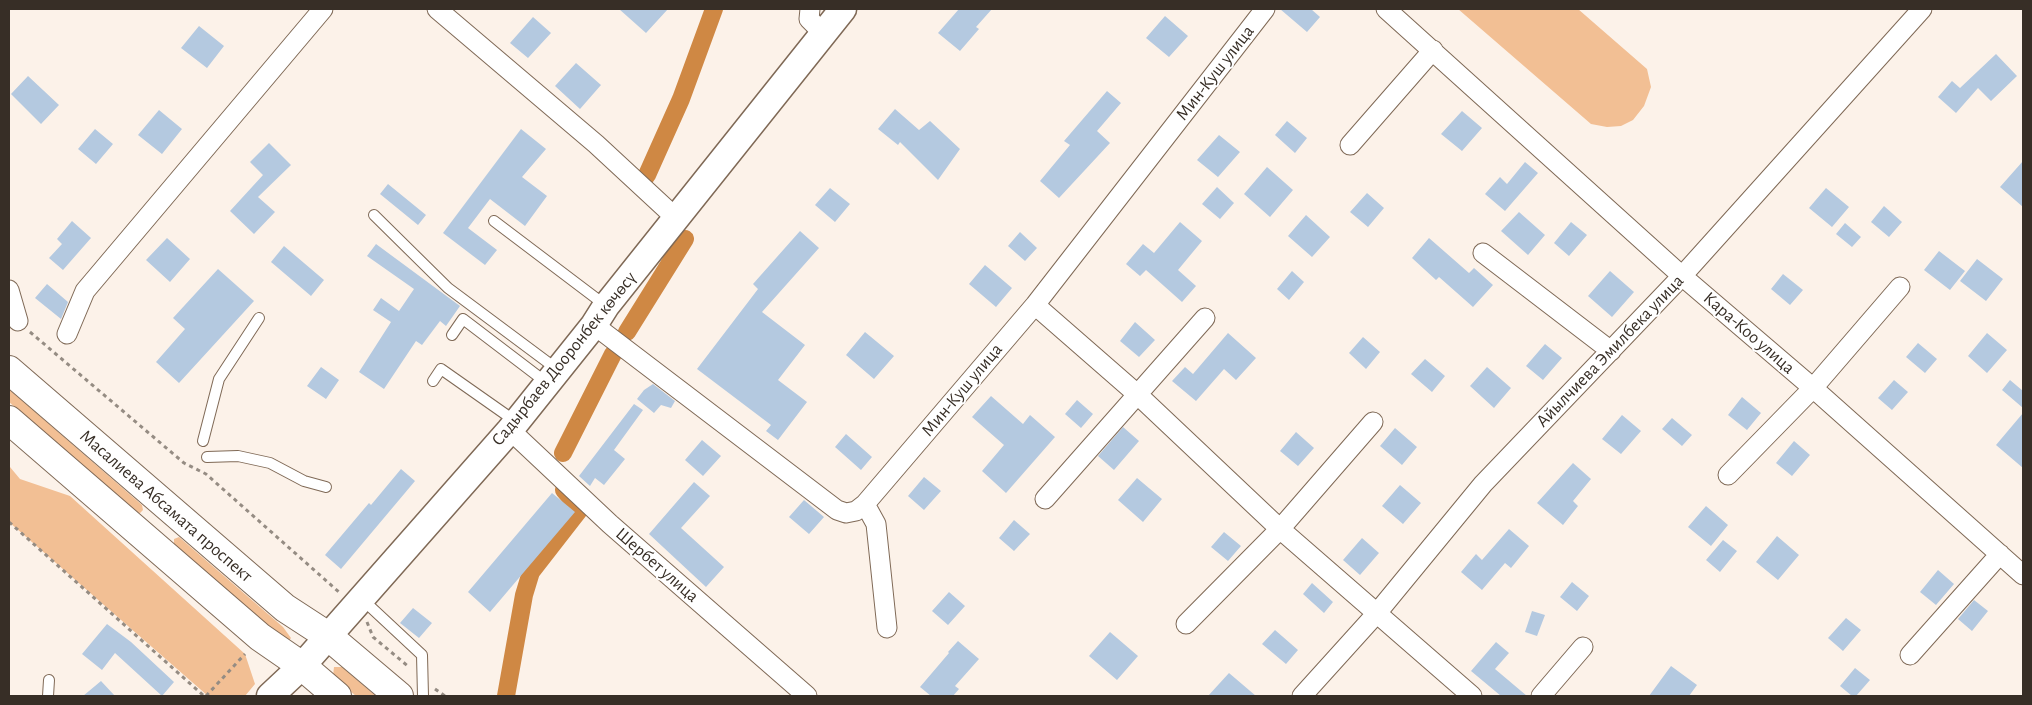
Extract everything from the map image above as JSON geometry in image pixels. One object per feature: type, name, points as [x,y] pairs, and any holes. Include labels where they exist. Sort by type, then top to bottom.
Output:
[{"type":"main road","name":"Садырбаев Дооронбек көчөсү","points":[[270,696],[302,666],[513,426],[553,377],[677,219],[810,18],[843,9]]},
{"type":"main road","name":"Масалиева Абсамата проспект","points":[[9,370],[285,608],[328,636],[399,696]]},
{"type":"main road","points":[[9,420],[260,638],[302,666],[338,696]]},
{"type":"main road","points":[[150,542],[174,514]]},
{"type":"street","points":[[66,334],[85,290],[323,9]]},
{"type":"street","points":[[437,9],[596,144],[677,219]]},
{"type":"street","name":"Мин-Куш улица","points":[[865,504],[1035,304],[1265,9]]},
{"type":"street","name":"Кара-Коо улица","points":[[1386,9],[1682,276],[1813,388],[2000,554],[2021,568]]},
{"type":"street","name":"Айылчиева Эмилбека улица","points":[[1302,696],[1376,613],[1483,484],[1682,276],[1922,9]]},
{"type":"street","points":[[1350,144],[1433,50]]},
{"type":"street","points":[[1483,252],[1610,351]]},
{"type":"street","points":[[1728,475],[1813,388],[1900,287]]},
{"type":"street","points":[[9,290],[18,321]]},
{"type":"street","points":[[1035,304],[1137,394],[1280,529],[1472,696]]},
{"type":"street","points":[[600,315],[837,510],[846,513],[856,511],[865,504],[876,524],[887,628]]},
{"type":"street","points":[[1045,500],[1205,318]]},
{"type":"street","points":[[1186,624],[1280,529],[1372,422]]},
{"type":"street","name":"Шербет улица","points":[[513,426],[610,524],[807,696]]},
{"type":"street","points":[[1910,655],[2000,554]]},
{"type":"street","points":[[1541,696],[1583,647]]},
{"type":"lane","points":[[374,215],[448,288],[553,377]]},
{"type":"lane","points":[[494,220],[600,315]]},
{"type":"lane","points":[[203,441],[219,379],[259,318]]},
{"type":"lane","points":[[452,335],[463,319],[553,377]]},
{"type":"lane","points":[[433,382],[442,369],[513,426]]},
{"type":"lane","points":[[207,457],[238,456],[270,462],[304,481],[326,487]]},
{"type":"lane","points":[[357,604],[422,654],[423,696]]},
{"type":"lane","points":[[48,680],[48,696]]},
{"type":"path","points":[[18,321],[184,463],[206,474],[316,572],[357,604],[373,637],[445,696]]},
{"type":"path","points":[[9,522],[205,696],[246,654]]},
{"type":"shaded area","points":[[1458,9],[1578,9],[1647,69],[1651,87],[1644,106],[1633,120],[1621,126],[1607,127],[1591,124]]},
{"type":"shaded area","points":[[9,389],[142,505],[143,510],[140,513],[135,512],[9,402]]},
{"type":"shaded area","points":[[10,467],[20,479],[70,496],[245,654],[255,684],[245,696],[208,696],[9,522]]},
{"type":"shaded area","points":[[179,537],[283,627],[291,638],[288,642],[280,638],[174,545],[174,539]]},
{"type":"shaded area","points":[[334,667],[342,667],[376,696],[356,696],[333,676]]},
{"type":"building","points":[[619,9],[668,9],[646,33]]},
{"type":"building","points":[[959,9],[992,9],[976,27],[979,29],[960,51],[938,33]]},
{"type":"building","points":[[1280,9],[1311,9],[1320,17],[1307,32]]},
{"type":"building","points":[[1165,16],[1188,36],[1169,57],[1146,38]]},
{"type":"building","points":[[533,17],[551,33],[528,58],[510,43]]},
{"type":"building","points":[[199,26],[224,46],[207,68],[181,48]]},
{"type":"building","points":[[1996,54],[2017,76],[1991,101],[1978,88],[1956,113],[1938,97],[1952,81],[1960,88]]},
{"type":"building","points":[[576,63],[601,85],[580,109],[555,86]]},
{"type":"building","points":[[28,76],[59,105],[41,124],[11,94]]},
{"type":"building","points":[[1107,91],[1121,103],[1097,131],[1110,143],[1059,198],[1040,181],[1070,145],[1064,141]]},
{"type":"building","points":[[895,109],[919,130],[930,121],[960,149],[938,180],[900,142],[898,145],[878,129]]},
{"type":"building","points":[[159,110],[182,129],[162,154],[138,135]]},
{"type":"building","points":[[1462,111],[1482,128],[1462,151],[1441,134]]},
{"type":"building","points":[[1287,121],[1307,138],[1295,153],[1275,135]]},
{"type":"building","points":[[95,129],[113,144],[96,164],[78,149]]},
{"type":"building","points":[[521,129],[546,149],[522,177],[547,196],[525,226],[490,199],[468,228],[497,250],[485,265],[443,233]]},
{"type":"building","points":[[1219,135],[1240,152],[1218,177],[1197,160]]},
{"type":"building","points":[[269,143],[291,165],[258,197],[275,212],[254,234],[230,211],[263,175],[250,162]]},
{"type":"building","points":[[2023,161],[2023,207],[2000,187]]},
{"type":"building","points":[[1525,162],[1538,173],[1505,211],[1485,194],[1500,177],[1507,184]]},
{"type":"building","points":[[1267,167],[1293,190],[1270,217],[1244,194]]},
{"type":"building","points":[[388,184],[426,215],[418,225],[380,194]]},
{"type":"building","points":[[1217,187],[1234,203],[1220,219],[1202,204]]},
{"type":"building","points":[[830,188],[850,204],[835,222],[815,205]]},
{"type":"building","points":[[1826,188],[1849,207],[1832,227],[1809,208]]},
{"type":"building","points":[[1367,193],[1384,208],[1368,227],[1350,212]]},
{"type":"building","points":[[1884,206],[1902,222],[1889,237],[1871,222]]},
{"type":"building","points":[[1519,212],[1545,235],[1528,255],[1501,231]]},
{"type":"building","points":[[1306,215],[1330,237],[1312,257],[1288,236]]},
{"type":"building","points":[[72,221],[91,238],[63,270],[49,258],[62,244],[57,239]]},
{"type":"building","points":[[1180,222],[1202,241],[1178,270],[1196,286],[1182,302],[1146,270],[1140,276],[1126,264],[1143,244],[1154,253]]},
{"type":"building","points":[[1571,222],[1587,235],[1569,256],[1554,243]]},
{"type":"building","points":[[1845,223],[1861,237],[1852,247],[1836,234]]},
{"type":"building","points":[[800,231],[819,248],[762,312],[805,345],[778,380],[807,402],[778,440],[766,431],[771,425],[697,369],[758,289],[753,284]]},
{"type":"building","points":[[1020,232],[1037,248],[1025,261],[1008,246]]},
{"type":"building","points":[[167,238],[190,259],[170,282],[146,260]]},
{"type":"building","points":[[1429,238],[1469,273],[1474,268],[1493,285],[1473,307],[1439,277],[1436,280],[1412,258]]},
{"type":"building","points":[[376,244],[460,306],[446,326],[440,321],[422,345],[416,341],[384,389],[359,372],[391,322],[373,310],[381,298],[399,311],[414,289],[367,256]]},
{"type":"building","points":[[284,246],[324,280],[311,296],[271,262]]},
{"type":"building","points":[[1939,251],[1965,271],[1950,290],[1924,270]]},
{"type":"building","points":[[1977,259],[2003,279],[1986,301],[1960,281]]},
{"type":"building","points":[[985,265],[1012,288],[996,307],[969,284]]},
{"type":"building","points":[[218,269],[254,301],[179,383],[156,362],[185,329],[173,318]]},
{"type":"building","points":[[1292,271],[1304,282],[1289,300],[1277,289]]},
{"type":"building","points":[[1610,271],[1634,292],[1612,317],[1588,296]]},
{"type":"building","points":[[1783,274],[1803,290],[1790,305],[1771,289]]},
{"type":"building","points":[[47,284],[68,302],[61,319],[35,298]]},
{"type":"building","points":[[1135,322],[1155,340],[1139,357],[1120,341]]},
{"type":"building","points":[[865,332],[894,356],[874,379],[846,355]]},
{"type":"building","points":[[1228,333],[1256,358],[1236,380],[1224,369],[1196,401],[1172,381],[1185,367],[1193,374]]},
{"type":"building","points":[[1987,333],[2007,350],[1987,373],[1968,356]]},
{"type":"building","points":[[1363,337],[1380,352],[1366,369],[1349,353]]},
{"type":"building","points":[[1918,343],[1937,359],[1925,373],[1906,357]]},
{"type":"building","points":[[1545,344],[1562,358],[1543,380],[1526,366]]},
{"type":"building","points":[[1425,359],[1445,376],[1432,392],[1411,374]]},
{"type":"building","points":[[321,367],[339,380],[326,399],[307,386]]},
{"type":"building","points":[[1487,367],[1511,388],[1494,408],[1470,386]]},
{"type":"building","points":[[1894,380],[1908,392],[1892,410],[1878,398]]},
{"type":"building","points":[[2010,380],[2023,391],[2023,408],[2002,390]]},
{"type":"building","points":[[653,384],[675,401],[671,408],[661,405],[654,413],[637,399],[644,390]]},
{"type":"building","points":[[991,396],[1023,424],[1030,415],[1055,437],[1006,493],[982,471],[1004,445],[972,417]]},
{"type":"building","points":[[1742,397],[1761,413],[1747,430],[1728,415]]},
{"type":"building","points":[[1077,400],[1093,414],[1081,428],[1065,414]]},
{"type":"building","points":[[634,404],[643,410],[614,450],[625,459],[604,485],[595,478],[590,486],[579,476]]},
{"type":"building","points":[[2023,413],[2023,468],[1996,445]]},
{"type":"building","points":[[1622,415],[1641,431],[1621,454],[1602,439]]},
{"type":"building","points":[[1672,418],[1692,435],[1682,446],[1662,429]]},
{"type":"building","points":[[1123,427],[1139,441],[1114,470],[1098,456]]},
{"type":"building","points":[[1395,428],[1417,447],[1402,465],[1380,446]]},
{"type":"building","points":[[1296,432],[1314,448],[1298,466],[1280,451]]},
{"type":"building","points":[[846,434],[872,457],[861,470],[835,447]]},
{"type":"building","points":[[702,440],[721,456],[703,476],[685,460]]},
{"type":"building","points":[[1794,441],[1810,455],[1792,476],[1776,463]]},
{"type":"building","points":[[1573,463],[1591,479],[1573,501],[1578,506],[1563,525],[1537,503]]},
{"type":"building","points":[[401,469],[415,481],[341,569],[325,555]]},
{"type":"building","points":[[924,477],[941,491],[924,510],[908,496]]},
{"type":"building","points":[[1137,478],[1162,499],[1143,522],[1118,500]]},
{"type":"building","points":[[694,482],[710,496],[681,528],[724,567],[706,587],[649,534]]},
{"type":"building","points":[[1400,485],[1421,503],[1403,524],[1382,506]]},
{"type":"building","points":[[552,493],[575,512],[490,612],[468,592]]},
{"type":"building","points":[[804,500],[824,517],[809,534],[789,517]]},
{"type":"building","points":[[1706,506],[1728,525],[1711,546],[1688,527]]},
{"type":"building","points":[[1014,520],[1030,534],[1014,551],[999,538]]},
{"type":"building","points":[[1509,529],[1529,546],[1511,568],[1505,563],[1482,590],[1461,572],[1476,554],[1482,560]]},
{"type":"building","points":[[1224,532],[1241,546],[1228,561],[1211,547]]},
{"type":"building","points":[[1777,536],[1799,555],[1778,580],[1756,562]]},
{"type":"building","points":[[1362,538],[1379,553],[1360,575],[1343,560]]},
{"type":"building","points":[[1723,540],[1737,551],[1720,572],[1706,560]]},
{"type":"building","points":[[1938,570],[1954,584],[1936,605],[1920,592]]},
{"type":"building","points":[[1572,582],[1589,596],[1577,611],[1560,597]]},
{"type":"building","points":[[1312,583],[1333,602],[1324,613],[1303,594]]},
{"type":"building","points":[[949,592],[965,606],[948,625],[932,611]]},
{"type":"building","points":[[1974,600],[1988,611],[1972,631],[1958,619]]},
{"type":"building","points":[[413,608],[432,623],[419,638],[400,623]]},
{"type":"building","points":[[1532,611],[1545,615],[1537,636],[1525,632]]},
{"type":"building","points":[[1846,618],[1861,630],[1843,651],[1828,638]]},
{"type":"building","points":[[107,624],[131,642],[174,682],[162,696],[115,653],[102,670],[82,654]]},
{"type":"building","points":[[1275,630],[1298,650],[1286,664],[1262,644]]},
{"type":"building","points":[[1110,632],[1138,656],[1117,680],[1089,656]]},
{"type":"building","points":[[958,641],[979,659],[955,686],[959,689],[953,696],[931,696],[920,687]]},
{"type":"building","points":[[1496,642],[1509,653],[1495,669],[1527,696],[1501,696],[1471,671]]},
{"type":"building","points":[[1671,666],[1697,685],[1689,696],[1649,696]]},
{"type":"building","points":[[1855,668],[1870,680],[1856,696],[1852,696],[1840,686]]},
{"type":"building","points":[[1229,673],[1256,696],[1208,696]]},
{"type":"building","points":[[101,681],[115,696],[83,696]]},
{"type":"waterway","points":[[647,175],[681,99],[714,9]]},
{"type":"waterway","points":[[627,332],[685,239]]},
{"type":"waterway","points":[[563,453],[613,354]]},
{"type":"waterway","points":[[506,696],[524,595],[531,572],[580,509],[564,490]]}]
